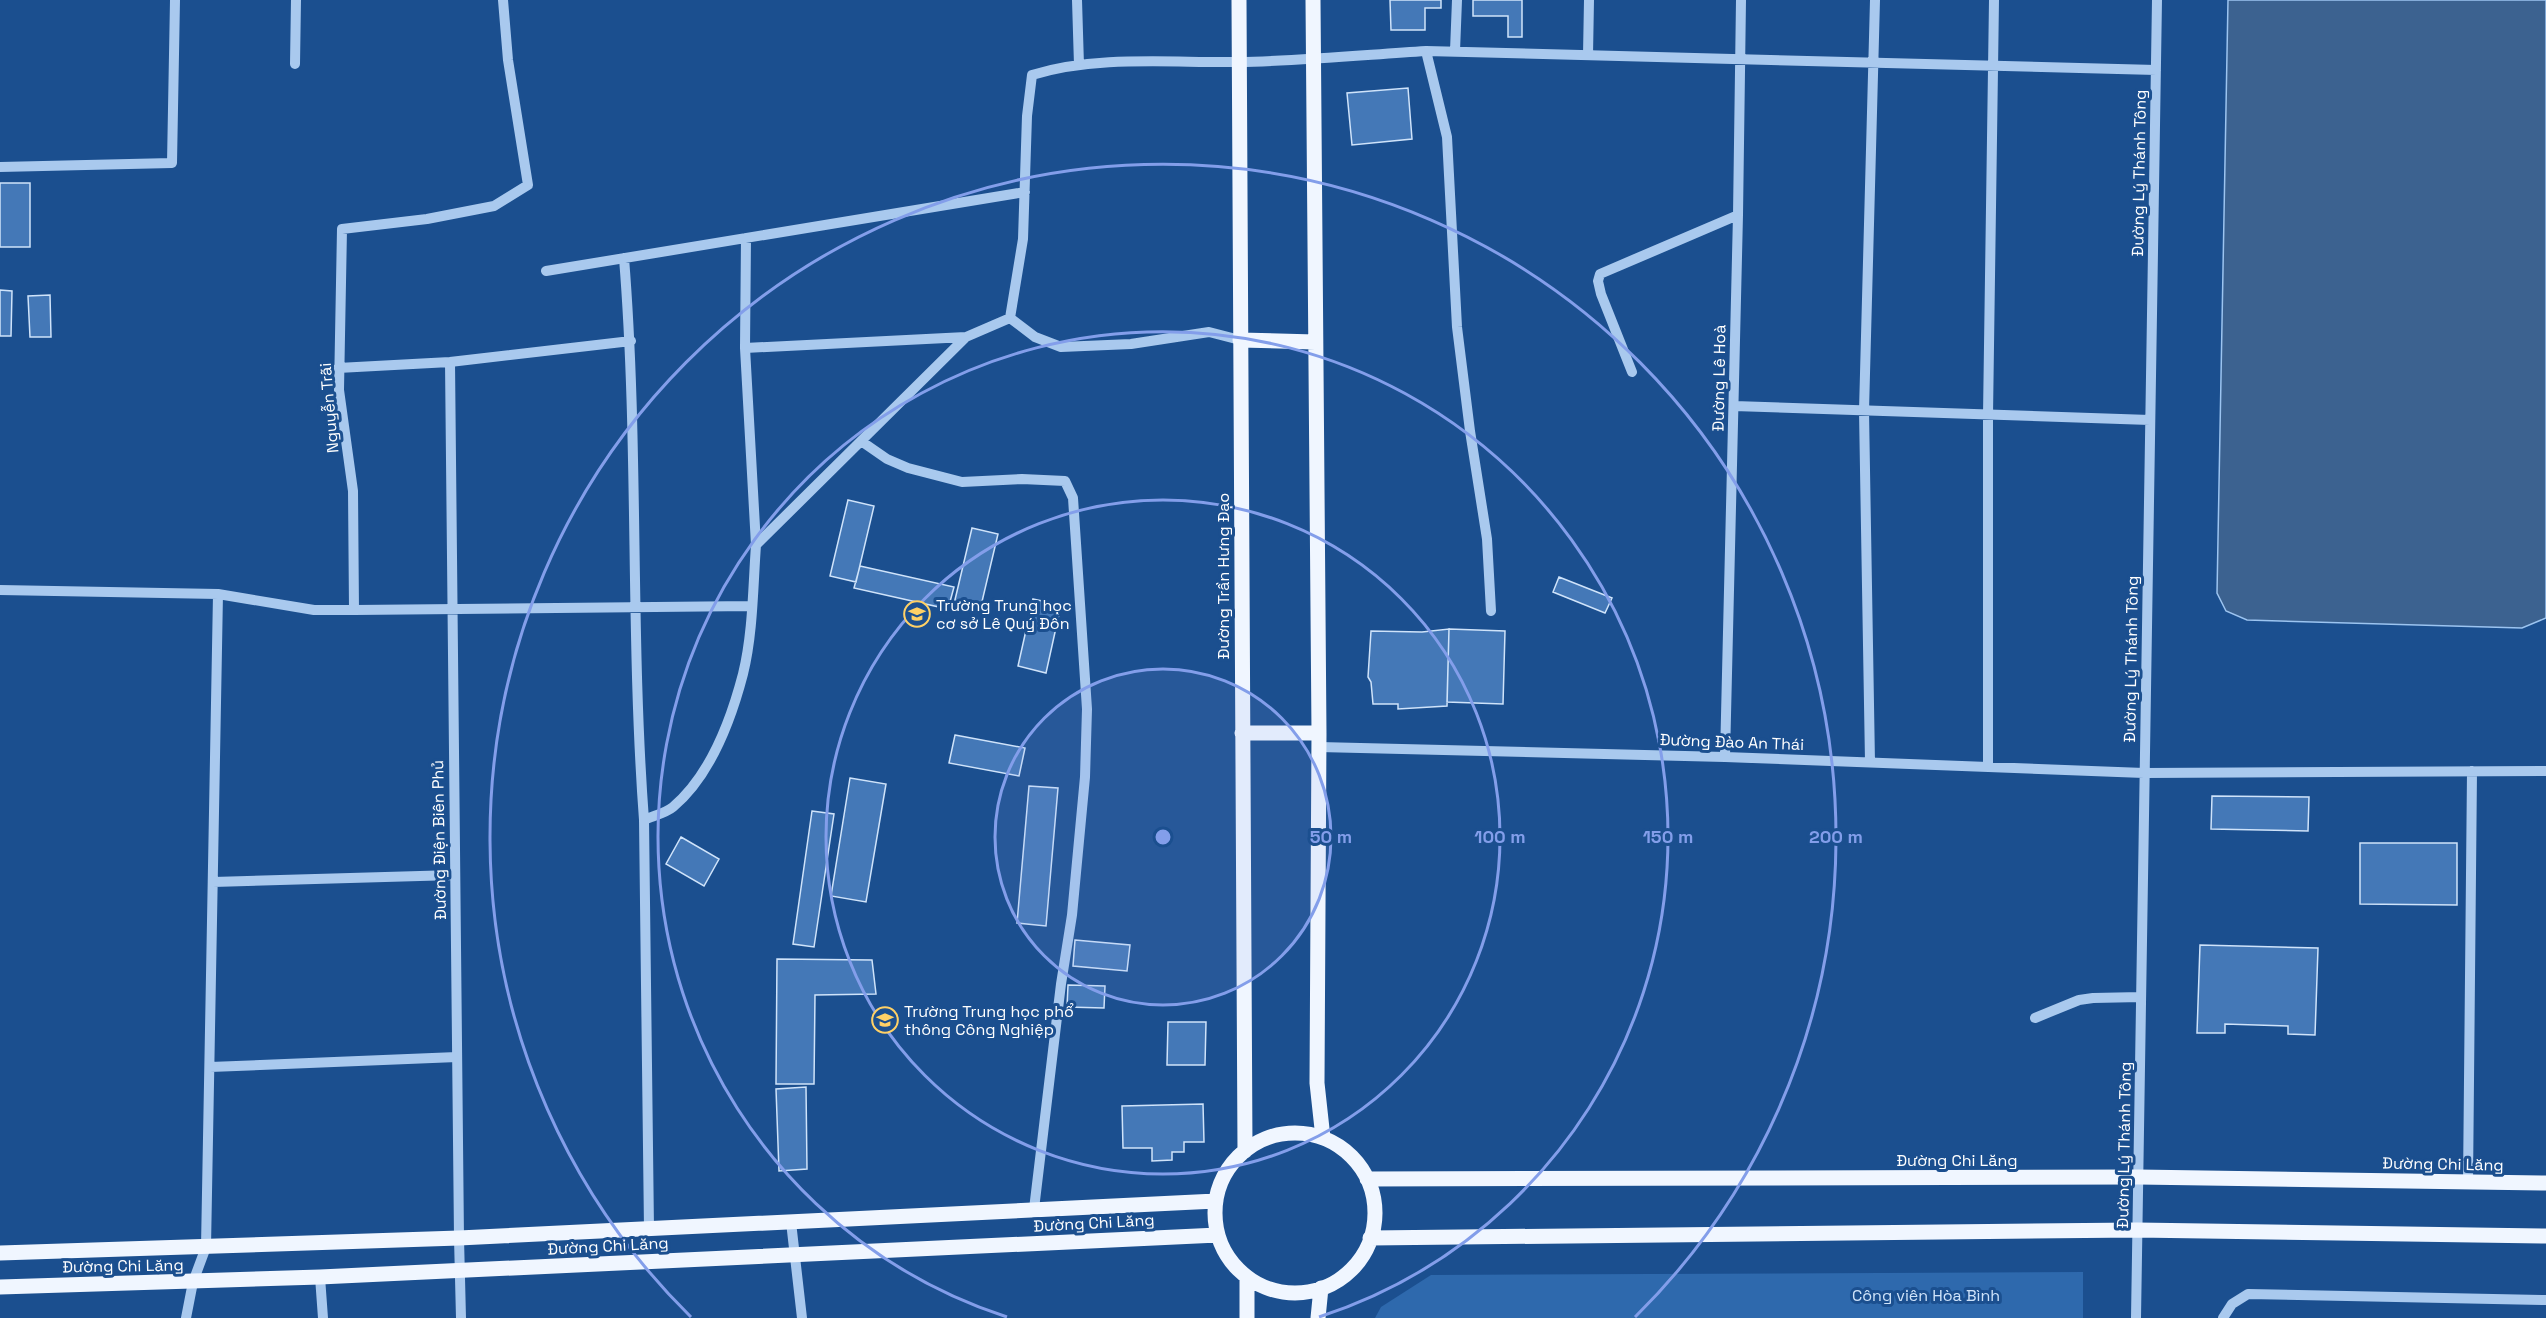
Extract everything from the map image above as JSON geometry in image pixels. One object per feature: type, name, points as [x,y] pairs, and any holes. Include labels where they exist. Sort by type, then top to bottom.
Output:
[{"type":"main road","name":"Đường Trần Hưng Đạo","points":[[1239,0],[1245,1151]]},
{"type":"main road","points":[[1313,0],[1319,740],[1317,1083],[1323,1138]]},
{"type":"main road","points":[[1240,340],[1315,342]]},
{"type":"main road","points":[[1242,733],[1319,740]]},
{"type":"main road","points":[[1296,1133],[1323,1138],[1349,1154],[1367,1179],[1374,1209],[1370,1238],[1352,1269],[1321,1288],[1296,1293],[1270,1289],[1247,1277],[1229,1259],[1218,1235],[1215,1218],[1216,1201],[1226,1173],[1245,1151],[1263,1140],[1282,1134],[1296,1133]]},
{"type":"main road","name":"Đường Chi Lăng","points":[[1367,1179],[2138,1177],[2546,1184]]},
{"type":"main road","name":"Đường Chi Lăng","points":[[0,1253],[459,1238],[1216,1201]]},
{"type":"main road","points":[[1370,1238],[2137,1230],[2546,1236]]},
{"type":"main road","name":"Đường Chi Lăng","points":[[0,1287],[320,1277],[1218,1235]]},
{"type":"main road","points":[[1247,1277],[1247,1318]]},
{"type":"main road","points":[[1318,1318],[1321,1288]]},
{"type":"street","points":[[0,167],[172,163],[175,0]]},
{"type":"street","points":[[295,64],[296,0]]},
{"type":"street","name":"Nguyễn Trãi","points":[[354,610],[353,491],[338,368],[342,229],[427,219],[494,206],[528,185],[508,60],[503,0]]},
{"type":"street","points":[[1077,0],[1079,65]]},
{"type":"street","points":[[1455,51],[1457,0]]},
{"type":"street","points":[[1588,55],[1589,0]]},
{"type":"street","name":"Đường Lê Hoà","points":[[1725,757],[1741,0]]},
{"type":"street","points":[[1870,762],[1864,411],[1875,0]]},
{"type":"street","points":[[1989,767],[1988,415],[1994,0]]},
{"type":"street","name":"Đường Lý Thánh Tông","points":[[2136,1318],[2157,0]]},
{"type":"street","points":[[1426,51],[1447,137],[1457,327],[1487,539],[1491,610]]},
{"type":"street","points":[[1010,318],[1023,239],[1032,75],[1060,67],[1312,60],[1426,51],[1455,51],[2156,70]]},
{"type":"street","points":[[546,271],[1026,192]]},
{"type":"street","points":[[1632,372],[1601,294],[1598,281],[1600,274],[1738,215]]},
{"type":"street","points":[[644,820],[672,809],[697,782],[722,735],[743,673],[752,606],[756,545],[745,348],[746,238]]},
{"type":"street","points":[[624,258],[631,342],[639,756],[644,820],[649,1229]]},
{"type":"street","points":[[1010,318],[1035,337],[1061,347],[1131,344],[1209,332],[1240,340]]},
{"type":"street","points":[[745,348],[966,337],[1010,318]]},
{"type":"street","points":[[756,545],[966,337]]},
{"type":"street","points":[[338,368],[450,362],[631,342]]},
{"type":"street","name":"Đường Điện Biên Phủ","points":[[450,362],[461,1318]]},
{"type":"street","points":[[1734,406],[2150,420]]},
{"type":"street","points":[[861,441],[887,459],[908,468],[962,482],[1022,479],[1065,481],[1073,498],[1087,709],[1085,777],[1072,915],[1061,984],[1034,1209]]},
{"type":"street","points":[[0,590],[218,594],[314,610],[752,606]]},
{"type":"street","points":[[186,1318],[194,1282],[206,1247],[218,594]]},
{"type":"street","name":"Đường Đào An Thái","points":[[1319,740],[2145,773],[2546,771]]},
{"type":"street","points":[[2468,1183],[2472,771]]},
{"type":"street","points":[[213,882],[455,875]]},
{"type":"street","points":[[2035,1018],[2079,1000],[2141,997]]},
{"type":"street","points":[[210,1067],[457,1057]]},
{"type":"street","points":[[791,1222],[802,1318]]},
{"type":"street","points":[[320,1277],[323,1318]]},
{"type":"street","points":[[2223,1318],[2232,1304],[2248,1294],[2546,1300]]},
{"type":"green space","name":"Công viên Hòa Bình","points":[[2083,1272],[2083,1318],[1375,1318],[1381,1307],[1431,1275]]},
{"type":"shaded area","points":[[2228,0],[2546,0],[2546,618],[2522,628],[2247,620],[2226,611],[2217,593]]},
{"type":"building","points":[[1390,0],[1441,0],[1441,8],[1425,8],[1425,30],[1391,30]]},
{"type":"building","points":[[1473,0],[1522,0],[1522,37],[1508,37],[1508,16],[1473,16]]},
{"type":"building","points":[[1408,88],[1412,139],[1352,145],[1347,93]]},
{"type":"building","points":[[0,183],[30,183],[30,247],[0,247]]},
{"type":"building","points":[[0,290],[12,291],[11,336],[0,336]]},
{"type":"building","points":[[50,295],[51,337],[30,337],[28,296]]},
{"type":"building","points":[[848,500],[874,506],[856,582],[830,576]]},
{"type":"building","points":[[972,528],[998,534],[980,610],[954,604]]},
{"type":"building","points":[[860,566],[954,587],[948,609],[854,588]]},
{"type":"building","points":[[1559,577],[1612,598],[1605,613],[1553,592]]},
{"type":"building","points":[[1033,599],[1061,605],[1046,673],[1018,666]]},
{"type":"building","points":[[1449,629],[1447,706],[1398,709],[1398,704],[1373,704],[1371,682],[1368,677],[1371,631],[1422,632]]},
{"type":"building","points":[[1449,629],[1505,631],[1503,704],[1447,702]]},
{"type":"building","points":[[955,735],[1025,748],[1019,776],[949,763]]},
{"type":"building","points":[[850,778],[886,784],[866,902],[831,896]]},
{"type":"building","points":[[1029,786],[1058,788],[1046,926],[1017,923]]},
{"type":"building","points":[[2212,796],[2309,797],[2308,831],[2211,829]]},
{"type":"building","points":[[812,811],[834,814],[814,947],[793,944]]},
{"type":"building","points":[[681,837],[719,859],[704,886],[666,864]]},
{"type":"building","points":[[2360,843],[2457,843],[2457,905],[2360,904]]},
{"type":"building","points":[[1075,940],[1130,945],[1127,971],[1073,966]]},
{"type":"building","points":[[2200,945],[2318,948],[2315,1035],[2288,1034],[2288,1026],[2225,1024],[2225,1033],[2197,1033]]},
{"type":"building","points":[[777,959],[872,960],[876,994],[815,995],[814,1084],[776,1084]]},
{"type":"building","points":[[1068,985],[1105,986],[1104,1008],[1067,1007]]},
{"type":"building","points":[[1168,1022],[1206,1022],[1205,1065],[1167,1065]]},
{"type":"building","points":[[806,1087],[807,1169],[779,1171],[776,1089]]},
{"type":"building","points":[[1203,1104],[1204,1142],[1184,1142],[1184,1152],[1172,1152],[1172,1160],[1152,1161],[1152,1148],[1123,1148],[1122,1106]]},
{"type":"place","name":"Trường Trung học cơ sở Lê Quý Đôn","points":[[917,614]]},
{"type":"place","name":"Trường Trung học phổ thông Công Nghiệp","points":[[885,1020]]}]
